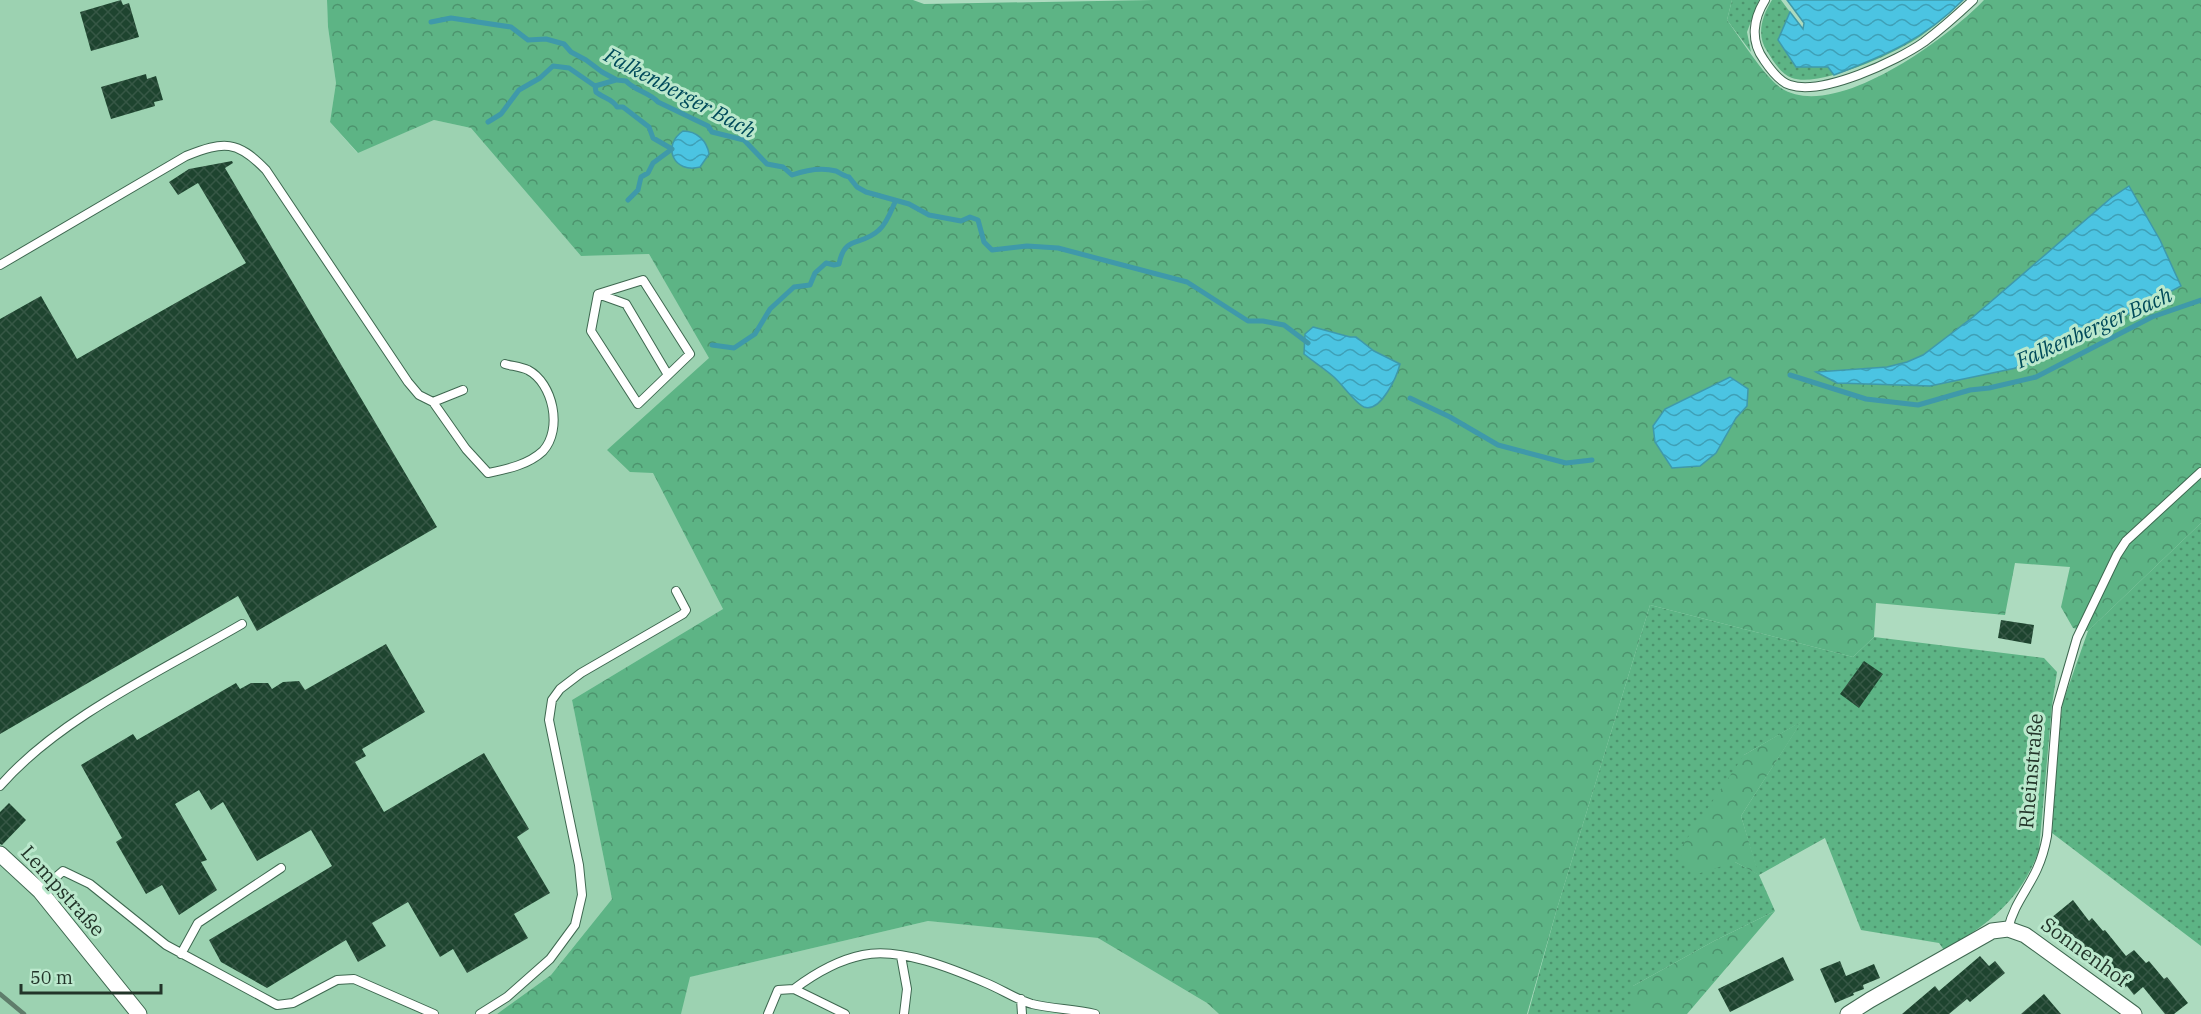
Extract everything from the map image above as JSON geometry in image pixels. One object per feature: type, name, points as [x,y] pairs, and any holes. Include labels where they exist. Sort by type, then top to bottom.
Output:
[{"type":"street","name":"Lempstraße","points":[[0,854],[40,891],[139,1014]]},
{"type":"street","points":[[1848,1014],[1992,931],[2008,929]]},
{"type":"street","name":"Sonnenhof","points":[[2008,929],[2025,935],[2134,1014]]},
{"type":"lane","points":[[1765,0],[1756,20],[1755,43],[1774,73],[1788,85],[1802,87],[1828,85],[1886,63],[1922,43],[1955,18],[1973,0]]},
{"type":"lane","points":[[0,265],[186,156],[207,147],[231,145],[250,153],[266,170],[408,382],[419,395],[433,402],[466,449],[488,472],[516,467],[542,451],[552,435],[555,412],[541,381],[528,370],[505,364]]},
{"type":"lane","points":[[643,280],[690,354],[638,404],[591,331],[598,294],[643,280]]},
{"type":"lane","points":[[598,294],[626,304],[668,375]]},
{"type":"lane","points":[[433,402],[463,390]]},
{"type":"lane","name":"Rheinstraße","points":[[2008,929],[2012,912],[2038,868],[2045,845],[2057,707],[2077,638],[2126,541],[2201,472]]},
{"type":"lane","points":[[480,1014],[507,997],[550,959],[575,925],[582,895],[579,865],[549,720],[552,700],[560,689],[581,673],[683,614],[687,610],[676,591]]},
{"type":"lane","points":[[0,786],[15,769],[89,711],[242,624]]},
{"type":"lane","points":[[181,954],[198,923],[281,868]]},
{"type":"lane","points":[[40,891],[63,871],[90,884],[166,945],[277,1005],[293,1003],[338,981],[354,979],[434,1014]]},
{"type":"lane","points":[[794,989],[813,976],[864,954],[880,954],[914,957],[960,972],[1031,1004],[1095,1014]]},
{"type":"lane","points":[[901,956],[907,989],[904,1014]]},
{"type":"lane","points":[[768,1014],[778,990],[794,989],[845,1014]]},
{"type":"lane","points":[[1021,999],[1022,1014]]},
{"type":"shaded area","points":[[0,0],[327,0],[328,27],[336,83],[330,122],[357,153],[434,120],[471,128],[581,256],[649,254],[710,358],[608,450],[653,472],[723,609],[572,700],[612,899],[551,975],[497,1014],[0,1014]]},
{"type":"shaded area","points":[[928,921],[1098,938],[1207,1003],[1219,1014],[681,1014],[689,977]]},
{"type":"green space","points":[[327,0],[913,0],[924,4],[1153,0],[1732,0],[1727,20],[1752,56],[1781,88],[1804,96],[1830,94],[1859,85],[1889,71],[1945,34],[1984,0],[2201,0],[2201,523],[2088,631],[2073,628],[2061,607],[2070,567],[2015,563],[2005,615],[1876,603],[1874,637],[1853,657],[1650,605],[1527,1014],[1219,1014],[1207,1003],[1098,938],[928,921],[690,977],[681,1014],[497,1014],[551,975],[612,899],[572,700],[723,609],[653,473],[630,472],[607,450],[709,358],[649,254],[581,256],[471,128],[434,120],[358,153],[330,122],[336,83],[328,27]],"holes":[[[2181,286],[2043,359],[2016,368],[1930,386],[1837,383],[1817,372],[1887,367],[1907,362],[1923,355],[1973,317]],[[1313,327],[1356,337],[1374,351],[1400,364],[1387,393],[1362,406],[1334,377],[1318,365]],[[1730,377],[1748,389],[1747,406],[1736,418],[1716,453],[1672,468],[1655,442]]]},
{"type":"green space","points":[[1732,0],[1759,0],[1747,32],[1751,52],[1727,20]]},
{"type":"green space","points":[[1772,0],[1781,0],[1790,12],[1778,40],[1796,67],[1828,66],[1802,30],[1804,23],[1787,0],[1963,0],[1921,36],[1894,51],[1839,74],[1805,80],[1784,74],[1764,45],[1762,26],[1765,12]]},
{"type":"green space","points":[[2201,523],[2201,946],[2052,833],[2058,736],[2063,702],[2088,631]]},
{"type":"green space","points":[[1650,605],[1853,657],[1874,637],[2044,658],[2057,672],[2039,850],[2032,868],[2002,909],[1944,950],[1939,943],[1861,930],[1825,838],[1759,875],[1775,911],[1714,941],[1633,986],[1633,1014],[1528,1014],[1556,912]],"holes":[[[1801,722],[1741,816],[1758,874],[1735,862],[1744,755]]]},
{"type":"green space","points":[[1802,721],[1741,816],[1759,875],[1735,862],[1697,874],[1678,852],[1744,755]]},
{"type":"green space","points":[[1775,911],[1687,1014],[1633,1014],[1633,986],[1714,941]]},
{"type":"water","points":[[1787,0],[1963,0],[1949,14],[1919,36],[1870,61],[1834,75],[1828,67],[1796,67],[1778,40],[1790,12],[1803,29],[1804,23]]},
{"type":"water","points":[[683,131],[697,135],[706,145],[709,154],[700,167],[683,166],[677,163],[674,157],[673,144],[676,137]]},
{"type":"water","points":[[2129,186],[2160,240],[2181,286],[2043,359],[2016,368],[1930,386],[1837,383],[1816,372],[1887,367],[1923,355],[1973,317],[2111,198]]},
{"type":"water","points":[[1313,327],[1356,337],[1374,351],[1400,364],[1396,377],[1382,399],[1370,407],[1360,405],[1334,377],[1304,354],[1305,334]]},
{"type":"water","points":[[1730,377],[1748,389],[1747,406],[1736,418],[1716,453],[1700,466],[1672,468],[1655,442],[1653,426],[1665,409]]},
{"type":"building","points":[[121,0],[123,5],[129,3],[139,37],[91,51],[80,12]]},
{"type":"building","points":[[146,74],[147,79],[156,76],[163,100],[154,102],[155,106],[111,119],[101,87]]},
{"type":"building","points":[[232,161],[233,163],[225,168],[437,527],[257,631],[238,596],[0,734],[0,319],[41,296],[77,359],[246,263],[198,183],[178,195],[169,182],[189,169]]},
{"type":"building","points":[[2001,620],[2034,625],[2031,644],[1998,638]]},
{"type":"building","points":[[386,644],[425,712],[362,749],[366,756],[355,762],[384,812],[484,753],[529,829],[517,837],[550,893],[514,914],[528,938],[467,973],[453,949],[440,957],[408,902],[372,923],[386,946],[358,962],[346,940],[267,988],[221,962],[209,940],[332,866],[311,830],[257,861],[223,802],[211,810],[199,790],[175,804],[207,860],[201,862],[217,890],[179,915],[162,885],[146,894],[116,842],[122,838],[81,765],[133,734],[137,740],[236,683],[240,689],[251,683],[268,683],[272,689],[283,682],[299,681],[305,690]]},
{"type":"building","points":[[1864,661],[1883,674],[1859,708],[1840,694]]},
{"type":"building","points":[[9,803],[26,820],[2,845],[0,844],[0,812]]},
{"type":"building","points":[[2073,900],[2089,921],[2092,918],[2103,931],[2105,930],[2126,956],[2134,950],[2146,963],[2149,961],[2164,979],[2167,977],[2188,1003],[2174,1014],[2165,1014],[2143,987],[2134,995],[2127,986],[2124,988],[2104,963],[2099,967],[2072,934],[2064,941],[2058,934],[2056,937],[2045,923]]},
{"type":"building","points":[[1980,956],[1989,966],[1995,961],[2005,973],[1970,1002],[1967,999],[1949,1014],[1902,1014],[1935,986],[1939,991]]},
{"type":"building","points":[[1783,957],[1794,980],[1730,1012],[1718,989]]},
{"type":"building","points":[[1840,961],[1846,976],[1874,964],[1880,978],[1863,985],[1864,989],[1853,993],[1854,995],[1835,1003],[1820,969]]},
{"type":"building","points":[[2044,994],[2061,1014],[2021,1014]]},
{"type":"waterway","name":"Falkenberger Bach","points":[[431,22],[451,18],[511,27],[528,40],[546,39],[564,44],[571,52],[602,72],[617,80],[626,81],[658,102],[708,126],[712,132],[744,140],[767,164],[783,167],[792,175],[814,170],[836,171],[849,177],[857,187],[866,192],[909,204],[929,215],[961,221],[970,217],[978,220],[984,242],[992,250],[1027,246],[1058,248],[1187,282],[1248,321],[1284,325],[1308,343]]},
{"type":"waterway","points":[[488,122],[501,114],[519,90],[540,78],[553,66],[569,68],[595,86],[616,80]]},
{"type":"waterway","points":[[595,86],[596,92],[617,107],[623,107],[649,127],[653,138],[672,149],[653,163],[648,173],[641,177],[638,190],[628,200]]},
{"type":"waterway","points":[[712,345],[734,348],[755,334],[770,309],[794,287],[810,285],[815,273],[826,263],[839,264],[845,248],[879,230],[887,220],[895,202]]},
{"type":"waterway","name":"Falkenberger Bach","points":[[1790,375],[1866,399],[1918,405],[1970,390],[2036,377],[2152,317],[2201,300]]},
{"type":"waterway","name":"Falkenberger Bach","points":[[1410,398],[1450,417],[1498,445],[1566,463],[1592,460]]},
{"type":"railway","points":[[0,994],[24,1014]]}]
